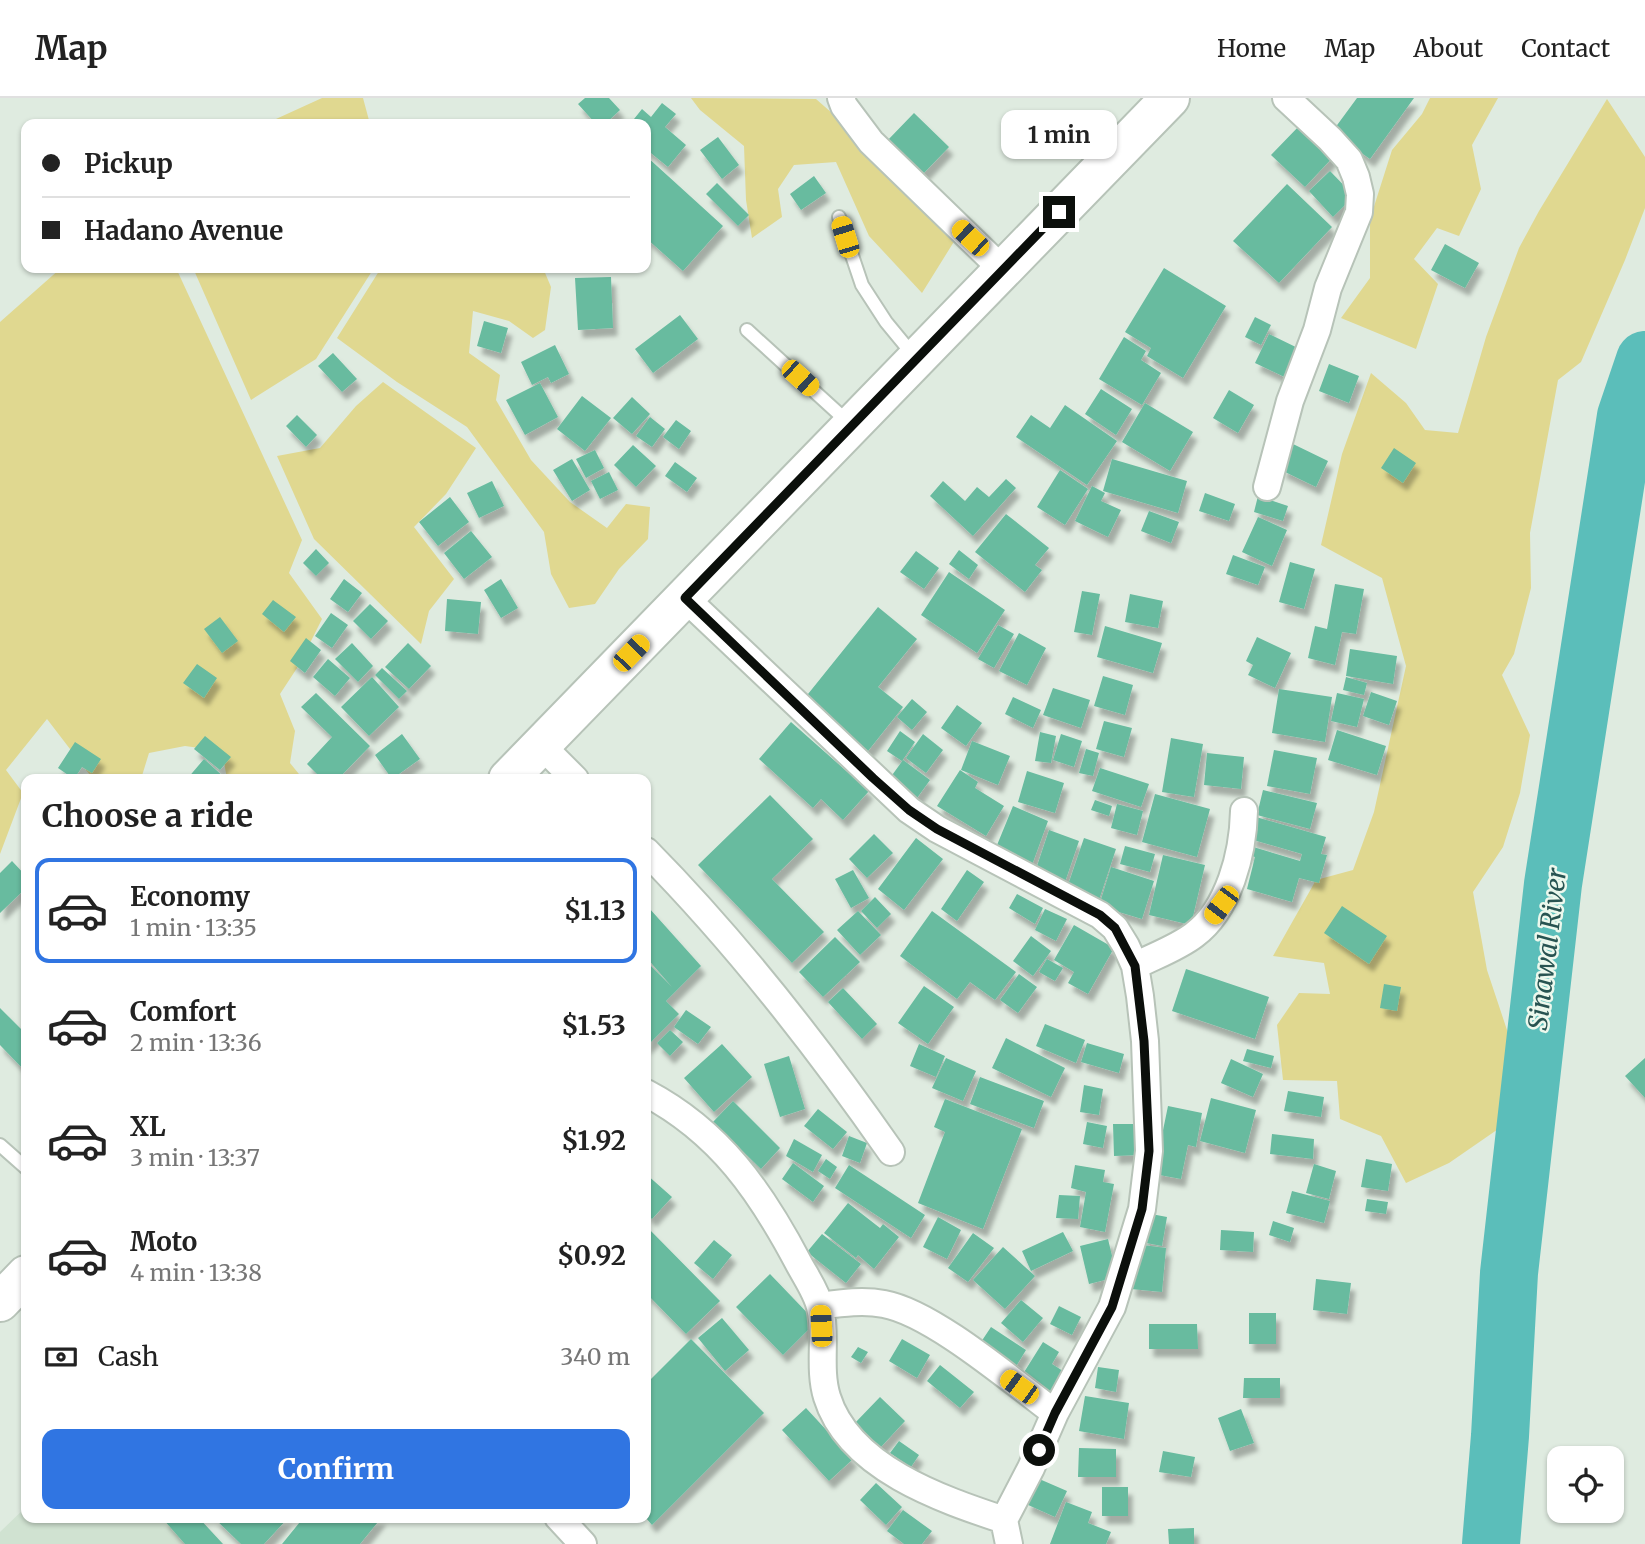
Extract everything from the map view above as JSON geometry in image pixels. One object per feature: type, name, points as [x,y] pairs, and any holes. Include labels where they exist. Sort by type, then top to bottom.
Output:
[{"type":"main road","points":[[513,774],[1170,98]]},
{"type":"main road","points":[[0,1302],[21,1280]]},
{"type":"street","points":[[841,98],[871,142],[1003,270]]},
{"type":"street","points":[[1267,487],[1290,401],[1317,330],[1328,288],[1359,212],[1360,194],[1349,160],[1330,138],[1286,98]]},
{"type":"street","points":[[651,1096],[683,1115],[727,1153],[779,1227],[820,1306],[823,1374],[827,1397],[841,1425],[855,1443],[878,1463],[1006,1532],[1055,1413],[1112,1307],[1142,1209],[1149,1151],[1148,1115],[1144,1041],[1135,966],[1115,928],[1100,915],[937,829],[909,810],[685,598]]},
{"type":"street","points":[[541,745],[570,774]]},
{"type":"street","points":[[1135,966],[1192,936],[1208,922],[1221,905],[1237,858],[1244,811]]},
{"type":"street","points":[[651,857],[774,996],[855,1100],[891,1152]]},
{"type":"street","points":[[820,1306],[868,1302],[886,1304],[910,1312],[941,1330],[1055,1413]]},
{"type":"street","points":[[564,1523],[583,1544]]},
{"type":"lane","points":[[839,217],[862,285],[886,322],[916,359]]},
{"type":"lane","points":[[747,330],[852,426]]},
{"type":"lane","points":[[0,1145],[21,1164]]},
{"type":"shaded area","points":[[322,98],[363,98],[369,119],[276,119]]},
{"type":"shaded area","points":[[691,98],[816,99],[849,128],[955,240],[922,293],[869,236],[836,162],[794,165],[778,189],[782,217],[752,238],[746,200],[744,146],[700,110]]},
{"type":"shaded area","points":[[1430,98],[1498,98],[1472,145],[1481,189],[1459,236],[1437,228],[1414,259],[1438,284],[1416,349],[1341,318],[1370,278],[1370,219],[1392,150],[1422,114]]},
{"type":"shaded area","points":[[1607,99],[1645,157],[1645,208],[1581,362],[1558,380],[1530,533],[1531,588],[1514,654],[1502,675],[1530,735],[1520,793],[1503,847],[1473,892],[1487,970],[1513,1048],[1504,1125],[1449,1163],[1406,1183],[1381,1136],[1340,1119],[1337,1081],[1283,1080],[1277,1025],[1299,993],[1330,994],[1324,963],[1273,956],[1316,880],[1353,870],[1374,812],[1406,666],[1382,578],[1321,545],[1342,454],[1371,373],[1406,403],[1425,430],[1458,433],[1486,337],[1519,248]]},
{"type":"shaded area","points":[[55,273],[178,273],[302,540],[289,573],[322,619],[299,665],[280,694],[295,731],[290,763],[299,774],[226,774],[222,751],[185,746],[149,753],[143,774],[89,774],[47,719],[6,770],[21,790],[21,798],[0,854],[0,322]]},
{"type":"shaded area","points":[[195,273],[371,273],[316,359],[251,400]]},
{"type":"shaded area","points":[[378,273],[545,273],[551,287],[545,330],[533,338],[509,321],[473,311],[469,353],[500,375],[496,400],[531,460],[570,502],[607,528],[626,504],[650,507],[648,539],[619,569],[595,604],[569,608],[551,574],[544,532],[467,427],[397,382],[337,338]]},
{"type":"shaded area","points":[[383,382],[476,448],[446,494],[414,527],[454,579],[429,611],[421,644],[314,539],[277,456],[320,448],[356,406]]},
{"type":"shaded area","points":[[21,1512],[21,1523],[192,1523],[212,1544],[0,1544],[0,1532]]},
{"type":"building","points":[[585,98],[609,98],[620,110],[610,119],[592,119],[578,104]]},
{"type":"building","points":[[1357,98],[1414,98],[1370,159],[1332,132]]},
{"type":"building","points":[[662,103],[676,114],[665,127],[686,145],[668,167],[651,153],[651,119],[634,119],[642,109],[651,117]]},
{"type":"building","points":[[914,113],[949,147],[921,176],[886,142]]},
{"type":"building","points":[[1301,124],[1335,155],[1305,187],[1271,155]]},
{"type":"building","points":[[718,137],[739,165],[722,179],[700,150]]},
{"type":"building","points":[[651,161],[723,226],[683,271],[651,242]]},
{"type":"building","points":[[1330,171],[1354,196],[1333,217],[1309,191]]},
{"type":"building","points":[[814,176],[826,193],[801,210],[790,194]]},
{"type":"building","points":[[717,183],[749,215],[738,226],[706,194]]},
{"type":"building","points":[[1287,184],[1332,227],[1279,283],[1233,241]]},
{"type":"building","points":[[1445,244],[1479,263],[1465,288],[1431,270]]},
{"type":"building","points":[[1164,268],[1226,306],[1183,378],[1147,356],[1151,348],[1125,332]]},
{"type":"building","points":[[611,277],[613,328],[578,330],[575,278]]},
{"type":"building","points":[[680,315],[698,339],[653,373],[635,349]]},
{"type":"building","points":[[1255,317],[1271,325],[1261,345],[1245,337]]},
{"type":"building","points":[[484,321],[508,328],[501,353],[477,346]]},
{"type":"building","points":[[1269,334],[1306,352],[1293,381],[1255,363]]},
{"type":"building","points":[[1124,337],[1146,351],[1141,360],[1161,373],[1142,405],[1099,379]]},
{"type":"building","points":[[555,345],[569,374],[551,383],[548,377],[532,385],[521,362]]},
{"type":"building","points":[[333,353],[357,379],[342,392],[318,366]]},
{"type":"building","points":[[1329,364],[1359,376],[1349,403],[1319,391]]},
{"type":"building","points":[[540,383],[558,417],[525,435],[506,400]]},
{"type":"building","points":[[1101,389],[1132,409],[1116,435],[1085,414]]},
{"type":"building","points":[[1229,390],[1254,405],[1238,433],[1213,418]]},
{"type":"building","points":[[582,396],[611,418],[585,451],[557,429]]},
{"type":"building","points":[[632,397],[650,414],[632,434],[613,418]]},
{"type":"building","points":[[1145,403],[1193,432],[1170,471],[1122,442]]},
{"type":"building","points":[[1065,405],[1117,441],[1087,485],[1016,437],[1031,415],[1050,428]]},
{"type":"building","points":[[297,415],[317,435],[306,447],[286,426]]},
{"type":"building","points":[[650,417],[665,429],[652,447],[636,436]]},
{"type":"building","points":[[676,420],[691,431],[679,449],[663,437]]},
{"type":"building","points":[[1293,444],[1328,461],[1316,487],[1281,470]]},
{"type":"building","points":[[633,445],[656,466],[636,487],[614,465]]},
{"type":"building","points":[[1394,448],[1416,463],[1403,483],[1381,468]]},
{"type":"building","points":[[595,450],[604,468],[586,478],[576,459]]},
{"type":"building","points":[[572,459],[590,490],[572,501],[553,470]]},
{"type":"building","points":[[1112,459],[1187,481],[1178,513],[1103,491]]},
{"type":"building","points":[[675,462],[697,478],[687,492],[665,476]]},
{"type":"building","points":[[1060,470],[1088,489],[1065,525],[1037,507]]},
{"type":"building","points":[[609,472],[618,490],[600,499],[591,481]]},
{"type":"building","points":[[1006,479],[1016,488],[973,536],[930,496],[943,481],[965,501],[977,487],[989,497]]},
{"type":"building","points":[[492,481],[504,506],[479,518],[467,493]]},
{"type":"building","points":[[1092,486],[1105,493],[1101,501],[1121,510],[1108,537],[1075,521]]},
{"type":"building","points":[[1205,493],[1235,504],[1229,521],[1199,511]]},
{"type":"building","points":[[1258,496],[1288,506],[1283,521],[1254,512]]},
{"type":"building","points":[[450,497],[469,522],[438,546],[419,522]]},
{"type":"building","points":[[1149,511],[1179,522],[1171,543],[1141,531]]},
{"type":"building","points":[[1006,514],[1049,548],[1035,565],[1042,570],[1025,592],[975,552]]},
{"type":"building","points":[[1258,517],[1287,530],[1272,566],[1242,552]]},
{"type":"building","points":[[471,531],[492,557],[464,579],[444,553]]},
{"type":"building","points":[[316,549],[329,563],[316,576],[303,563]]},
{"type":"building","points":[[959,550],[978,565],[969,579],[949,564]]},
{"type":"building","points":[[916,551],[939,568],[924,589],[900,572]]},
{"type":"building","points":[[1233,555],[1265,567],[1258,585],[1226,574]]},
{"type":"building","points":[[1290,562],[1315,569],[1304,609],[1279,602]]},
{"type":"building","points":[[949,572],[1005,610],[977,653],[921,615]]},
{"type":"building","points":[[344,579],[362,593],[348,612],[330,599]]},
{"type":"building","points":[[501,579],[518,608],[501,618],[484,590]]},
{"type":"building","points":[[1335,584],[1364,589],[1356,634],[1342,632],[1335,665],[1308,658],[1315,626],[1327,629]]},
{"type":"building","points":[[1082,591],[1100,594],[1092,635],[1074,632]]},
{"type":"building","points":[[1130,594],[1163,601],[1158,628],[1125,622]]},
{"type":"building","points":[[447,599],[481,602],[478,634],[445,631]]},
{"type":"building","points":[[273,600],[296,617],[284,632],[262,614]]},
{"type":"building","points":[[370,604],[388,621],[371,639],[353,621]]},
{"type":"building","points":[[878,607],[917,639],[878,687],[903,707],[868,751],[804,699]]},
{"type":"building","points":[[331,613],[348,625],[332,648],[315,636]]},
{"type":"building","points":[[220,617],[238,641],[222,653],[204,629]]},
{"type":"building","points":[[998,625],[1014,634],[994,668],[978,659]]},
{"type":"building","points":[[1105,626],[1162,643],[1153,673],[1097,657]]},
{"type":"building","points":[[1019,633],[1046,648],[1027,685],[999,671]]},
{"type":"building","points":[[1257,637],[1291,653],[1275,688],[1248,675],[1253,665],[1246,661]]},
{"type":"building","points":[[306,638],[321,650],[305,673],[290,661]]},
{"type":"building","points":[[352,643],[373,666],[358,682],[335,659]]},
{"type":"building","points":[[408,643],[431,666],[409,689],[385,667]]},
{"type":"building","points":[[1350,649],[1397,656],[1393,684],[1346,676]]},
{"type":"building","points":[[328,659],[350,678],[335,696],[313,677]]},
{"type":"building","points":[[197,664],[217,678],[204,698],[183,683]]},
{"type":"building","points":[[382,668],[407,691],[399,699],[375,675]]},
{"type":"building","points":[[1103,676],[1133,685],[1125,715],[1094,706]]},
{"type":"building","points":[[372,677],[399,707],[369,736],[341,707]]},
{"type":"building","points":[[1346,677],[1367,683],[1364,695],[1343,690]]},
{"type":"building","points":[[1053,688],[1090,700],[1081,728],[1043,715]]},
{"type":"building","points":[[1279,689],[1332,697],[1325,742],[1272,733]]},
{"type":"building","points":[[1371,692],[1397,701],[1389,725],[1363,716]]},
{"type":"building","points":[[316,693],[370,746],[343,774],[317,774],[307,764],[332,737],[301,707]]},
{"type":"building","points":[[1337,693],[1364,699],[1357,727],[1331,721]]},
{"type":"building","points":[[1013,697],[1041,710],[1033,728],[1005,714]]},
{"type":"building","points":[[912,699],[927,712],[912,730],[897,717]]},
{"type":"building","points":[[957,705],[982,723],[966,746],[941,728]]},
{"type":"building","points":[[1104,721],[1132,728],[1124,757],[1096,749]]},
{"type":"building","points":[[791,722],[869,791],[843,820],[821,799],[813,808],[759,759]]},
{"type":"building","points":[[1337,730],[1386,746],[1377,775],[1328,760]]},
{"type":"building","points":[[900,731],[915,742],[902,761],[887,751]]},
{"type":"building","points":[[1040,732],[1056,736],[1051,763],[1035,761]]},
{"type":"building","points":[[402,734],[420,759],[399,774],[388,774],[375,755]]},
{"type":"building","points":[[923,734],[943,750],[926,773],[906,758]]},
{"type":"building","points":[[1061,734],[1082,741],[1074,767],[1053,760]]},
{"type":"building","points":[[205,736],[231,757],[220,770],[194,749]]},
{"type":"building","points":[[1171,738],[1203,744],[1194,797],[1162,792]]},
{"type":"building","points":[[972,741],[1010,756],[998,785],[961,770]]},
{"type":"building","points":[[75,742],[101,759],[92,773],[82,767],[77,774],[67,774],[58,768]]},
{"type":"building","points":[[1086,749],[1099,753],[1093,776],[1079,773]]},
{"type":"building","points":[[1274,750],[1317,758],[1310,794],[1267,786]]},
{"type":"building","points":[[1207,753],[1244,757],[1241,789],[1204,785]]},
{"type":"building","points":[[204,759],[220,774],[191,774]]},
{"type":"building","points":[[903,760],[930,780],[917,798],[890,778]]},
{"type":"building","points":[[1100,768],[1149,784],[1141,807],[1092,791]]},
{"type":"building","points":[[960,770],[978,782],[975,788],[1004,806],[986,836],[937,806]]},
{"type":"building","points":[[1027,771],[1064,783],[1055,813],[1018,802]]},
{"type":"building","points":[[1263,790],[1317,803],[1310,829],[1257,815]]},
{"type":"building","points":[[1155,794],[1210,809],[1197,857],[1142,842]]},
{"type":"building","points":[[770,795],[813,839],[772,879],[824,932],[792,963],[698,865]]},
{"type":"building","points":[[1095,800],[1112,806],[1109,816],[1091,810]]},
{"type":"building","points":[[1117,804],[1143,811],[1137,835],[1111,828]]},
{"type":"building","points":[[1013,806],[1048,821],[1032,865],[995,850]]},
{"type":"building","points":[[1256,817],[1326,837],[1321,854],[1327,855],[1319,883],[1299,878],[1292,902],[1247,889],[1255,857],[1248,855],[1250,846],[1300,861],[1302,854],[1250,839]]},
{"type":"building","points":[[1049,830],[1079,841],[1065,882],[1035,872]]},
{"type":"building","points":[[874,834],[893,853],[867,878],[849,859]]},
{"type":"building","points":[[916,838],[943,859],[904,910],[878,889]]},
{"type":"building","points":[[1084,838],[1116,849],[1099,900],[1067,888]]},
{"type":"building","points":[[1125,846],[1155,854],[1150,872],[1120,864]]},
{"type":"building","points":[[1163,855],[1205,865],[1191,925],[1149,915]]},
{"type":"building","points":[[12,861],[21,871],[21,893],[0,913],[0,873]]},
{"type":"building","points":[[1111,867],[1154,881],[1142,919],[1099,906]]},
{"type":"building","points":[[853,870],[869,898],[851,908],[835,879]]},
{"type":"building","points":[[967,870],[984,882],[957,921],[941,909]]},
{"type":"building","points":[[1017,894],[1043,908],[1035,924],[1009,908]]},
{"type":"building","points":[[875,897],[891,914],[877,928],[861,911]]},
{"type":"building","points":[[1342,906],[1387,936],[1369,964],[1324,933]]},
{"type":"building","points":[[1045,909],[1067,919],[1056,941],[1035,930]]},
{"type":"building","points":[[651,910],[701,966],[666,1001],[679,1014],[651,1042],[651,966],[672,987],[651,963]]},
{"type":"building","points":[[858,911],[881,935],[860,955],[837,930]]},
{"type":"building","points":[[932,911],[1016,972],[995,1000],[970,982],[957,999],[900,956]]},
{"type":"building","points":[[1074,925],[1114,948],[1088,994],[1068,983],[1074,972],[1054,960]]},
{"type":"building","points":[[1031,936],[1051,951],[1033,976],[1013,961]]},
{"type":"building","points":[[835,937],[860,962],[823,997],[799,972]]},
{"type":"building","points":[[1047,959],[1063,968],[1055,981],[1039,972]]},
{"type":"building","points":[[1186,969],[1269,997],[1255,1039],[1172,1011]]},
{"type":"building","points":[[1019,974],[1037,987],[1018,1013],[1000,1000]]},
{"type":"building","points":[[1384,984],[1401,987],[1397,1011],[1380,1008]]},
{"type":"building","points":[[924,986],[954,1007],[928,1044],[898,1023]]},
{"type":"building","points":[[843,988],[877,1024],[862,1039],[828,1002]]},
{"type":"building","points":[[0,1008],[21,1029],[21,1067],[0,1045]]},
{"type":"building","points":[[686,1010],[711,1027],[698,1044],[674,1027]]},
{"type":"building","points":[[1045,1024],[1085,1040],[1076,1063],[1036,1046]]},
{"type":"building","points":[[670,1030],[683,1042],[670,1056],[657,1043]]},
{"type":"building","points":[[1006,1038],[1065,1068],[1051,1097],[992,1068]]},
{"type":"building","points":[[1087,1043],[1124,1054],[1119,1073],[1081,1062]]},
{"type":"building","points":[[722,1044],[752,1077],[714,1112],[684,1078]]},
{"type":"building","points":[[919,1044],[945,1056],[936,1077],[910,1066]]},
{"type":"building","points":[[1247,1049],[1274,1056],[1271,1068],[1243,1061]]},
{"type":"building","points":[[789,1056],[805,1109],[780,1117],[764,1064]]},
{"type":"building","points":[[946,1058],[976,1071],[963,1101],[932,1088]]},
{"type":"building","points":[[1645,1058],[1645,1098],[1625,1076]]},
{"type":"building","points":[[1231,1059],[1263,1074],[1253,1097],[1221,1083]]},
{"type":"building","points":[[980,1077],[1044,1101],[1034,1128],[970,1104]]},
{"type":"building","points":[[1084,1085],[1103,1089],[1099,1115],[1080,1112]]},
{"type":"building","points":[[1288,1091],[1324,1097],[1321,1117],[1284,1111]]},
{"type":"building","points":[[1211,1098],[1256,1110],[1245,1153],[1200,1141]]},
{"type":"building","points":[[945,1099],[1022,1129],[983,1229],[918,1203],[945,1132],[934,1127]]},
{"type":"building","points":[[733,1101],[780,1148],[761,1169],[713,1122]]},
{"type":"building","points":[[1168,1106],[1202,1113],[1196,1147],[1188,1145],[1181,1179],[1154,1174]]},
{"type":"building","points":[[818,1109],[847,1132],[833,1149],[804,1126]]},
{"type":"building","points":[[1087,1122],[1107,1126],[1103,1148],[1083,1144]]},
{"type":"building","points":[[1113,1124],[1138,1124],[1139,1155],[1114,1156]]},
{"type":"building","points":[[1272,1134],[1314,1139],[1313,1159],[1270,1154]]},
{"type":"building","points":[[849,1136],[867,1143],[860,1163],[842,1156]]},
{"type":"building","points":[[794,1139],[822,1155],[813,1172],[786,1156]]},
{"type":"building","points":[[826,1159],[837,1167],[830,1179],[818,1171]]},
{"type":"building","points":[[1366,1159],[1392,1164],[1388,1191],[1361,1187]]},
{"type":"building","points":[[793,1163],[824,1186],[813,1202],[782,1179]]},
{"type":"building","points":[[1314,1164],[1336,1171],[1329,1199],[1306,1193]]},
{"type":"building","points":[[849,1165],[925,1215],[911,1238],[835,1188]]},
{"type":"building","points":[[1075,1165],[1105,1170],[1103,1182],[1114,1184],[1105,1232],[1080,1227],[1086,1192],[1071,1188]]},
{"type":"building","points":[[651,1178],[672,1197],[651,1218]]},
{"type":"building","points":[[1292,1191],[1330,1201],[1324,1223],[1286,1213]]},
{"type":"building","points":[[1059,1195],[1080,1196],[1078,1219],[1056,1218]]},
{"type":"building","points":[[1367,1199],[1388,1202],[1386,1214],[1365,1211]]},
{"type":"building","points":[[848,1203],[880,1228],[883,1224],[899,1237],[874,1269],[824,1233]]},
{"type":"building","points":[[1146,1213],[1167,1217],[1162,1246],[1141,1242]]},
{"type":"building","points":[[938,1217],[961,1230],[947,1259],[923,1247]]},
{"type":"building","points":[[1273,1221],[1294,1228],[1290,1242],[1269,1235]]},
{"type":"building","points":[[1221,1230],[1254,1232],[1253,1252],[1220,1250]]},
{"type":"building","points":[[651,1231],[720,1301],[686,1334],[651,1298]]},
{"type":"building","points":[[1063,1232],[1073,1251],[1031,1271],[1022,1251]]},
{"type":"building","points":[[973,1233],[994,1248],[968,1282],[948,1268]]},
{"type":"building","points":[[822,1234],[861,1264],[846,1283],[807,1252]]},
{"type":"building","points":[[1108,1239],[1117,1277],[1089,1284],[1080,1246]]},
{"type":"building","points":[[714,1240],[732,1255],[713,1279],[694,1263]]},
{"type":"building","points":[[1135,1244],[1166,1248],[1162,1292],[1131,1289]]},
{"type":"building","points":[[1003,1247],[1035,1276],[1005,1309],[973,1280]]},
{"type":"building","points":[[770,1274],[816,1322],[783,1355],[736,1307]]},
{"type":"building","points":[[1316,1279],[1351,1283],[1347,1314],[1313,1310]]},
{"type":"building","points":[[1021,1300],[1043,1318],[1023,1342],[1001,1323]]},
{"type":"building","points":[[1059,1306],[1081,1317],[1072,1335],[1050,1324]]},
{"type":"building","points":[[1249,1313],[1276,1313],[1276,1344],[1249,1344]]},
{"type":"building","points":[[722,1318],[749,1350],[725,1371],[698,1338]]},
{"type":"building","points":[[1149,1324],[1197,1324],[1198,1349],[1149,1349]]},
{"type":"building","points":[[991,1327],[1026,1350],[1015,1368],[979,1345]]},
{"type":"building","points":[[691,1339],[764,1413],[652,1525],[650,1523],[651,1379]]},
{"type":"building","points":[[902,1339],[930,1355],[917,1378],[889,1361]]},
{"type":"building","points":[[1043,1342],[1059,1352],[1052,1364],[1066,1373],[1051,1396],[1021,1377]]},
{"type":"building","points":[[858,1347],[868,1352],[861,1363],[851,1357]]},
{"type":"building","points":[[940,1365],[974,1392],[960,1408],[927,1381]]},
{"type":"building","points":[[1098,1367],[1119,1370],[1116,1392],[1095,1388]]},
{"type":"building","points":[[1244,1378],[1280,1378],[1280,1398],[1243,1398]]},
{"type":"building","points":[[1085,1396],[1129,1403],[1124,1439],[1079,1431]]},
{"type":"building","points":[[880,1397],[905,1421],[880,1448],[854,1424]]},
{"type":"building","points":[[806,1408],[853,1459],[829,1481],[782,1430]]},
{"type":"building","points":[[1241,1409],[1254,1443],[1230,1451],[1218,1418]]},
{"type":"building","points":[[899,1441],[919,1455],[911,1467],[890,1453]]},
{"type":"building","points":[[1079,1448],[1116,1449],[1116,1477],[1078,1477]]},
{"type":"building","points":[[1163,1451],[1195,1457],[1191,1477],[1159,1472]]},
{"type":"building","points":[[1037,1478],[1067,1491],[1055,1517],[1026,1504]]},
{"type":"building","points":[[876,1483],[902,1507],[886,1525],[860,1500]]},
{"type":"building","points":[[1102,1487],[1128,1487],[1128,1516],[1102,1516]]},
{"type":"building","points":[[1066,1502],[1092,1512],[1088,1523],[1111,1532],[1106,1544],[1050,1544]]},
{"type":"building","points":[[903,1510],[932,1531],[922,1544],[904,1544],[887,1531]]},
{"type":"building","points":[[167,1523],[204,1523],[223,1544],[185,1544]]},
{"type":"building","points":[[219,1523],[283,1523],[264,1544],[241,1544]]},
{"type":"building","points":[[299,1523],[377,1523],[360,1544],[282,1544]]},
{"type":"building","points":[[1194,1528],[1194,1544],[1169,1544],[1168,1529]]},
{"type":"waterway","name":"Sinawal River","points":[[1491,1544],[1509,1273],[1553,884],[1626,416],[1645,360]]},
{"type":"route","points":[[1039,1450],[1055,1413],[1112,1307],[1142,1209],[1149,1151],[1148,1115],[1144,1041],[1135,966],[1115,928],[1100,915],[937,829],[909,810],[685,598],[1059,212]]}]
